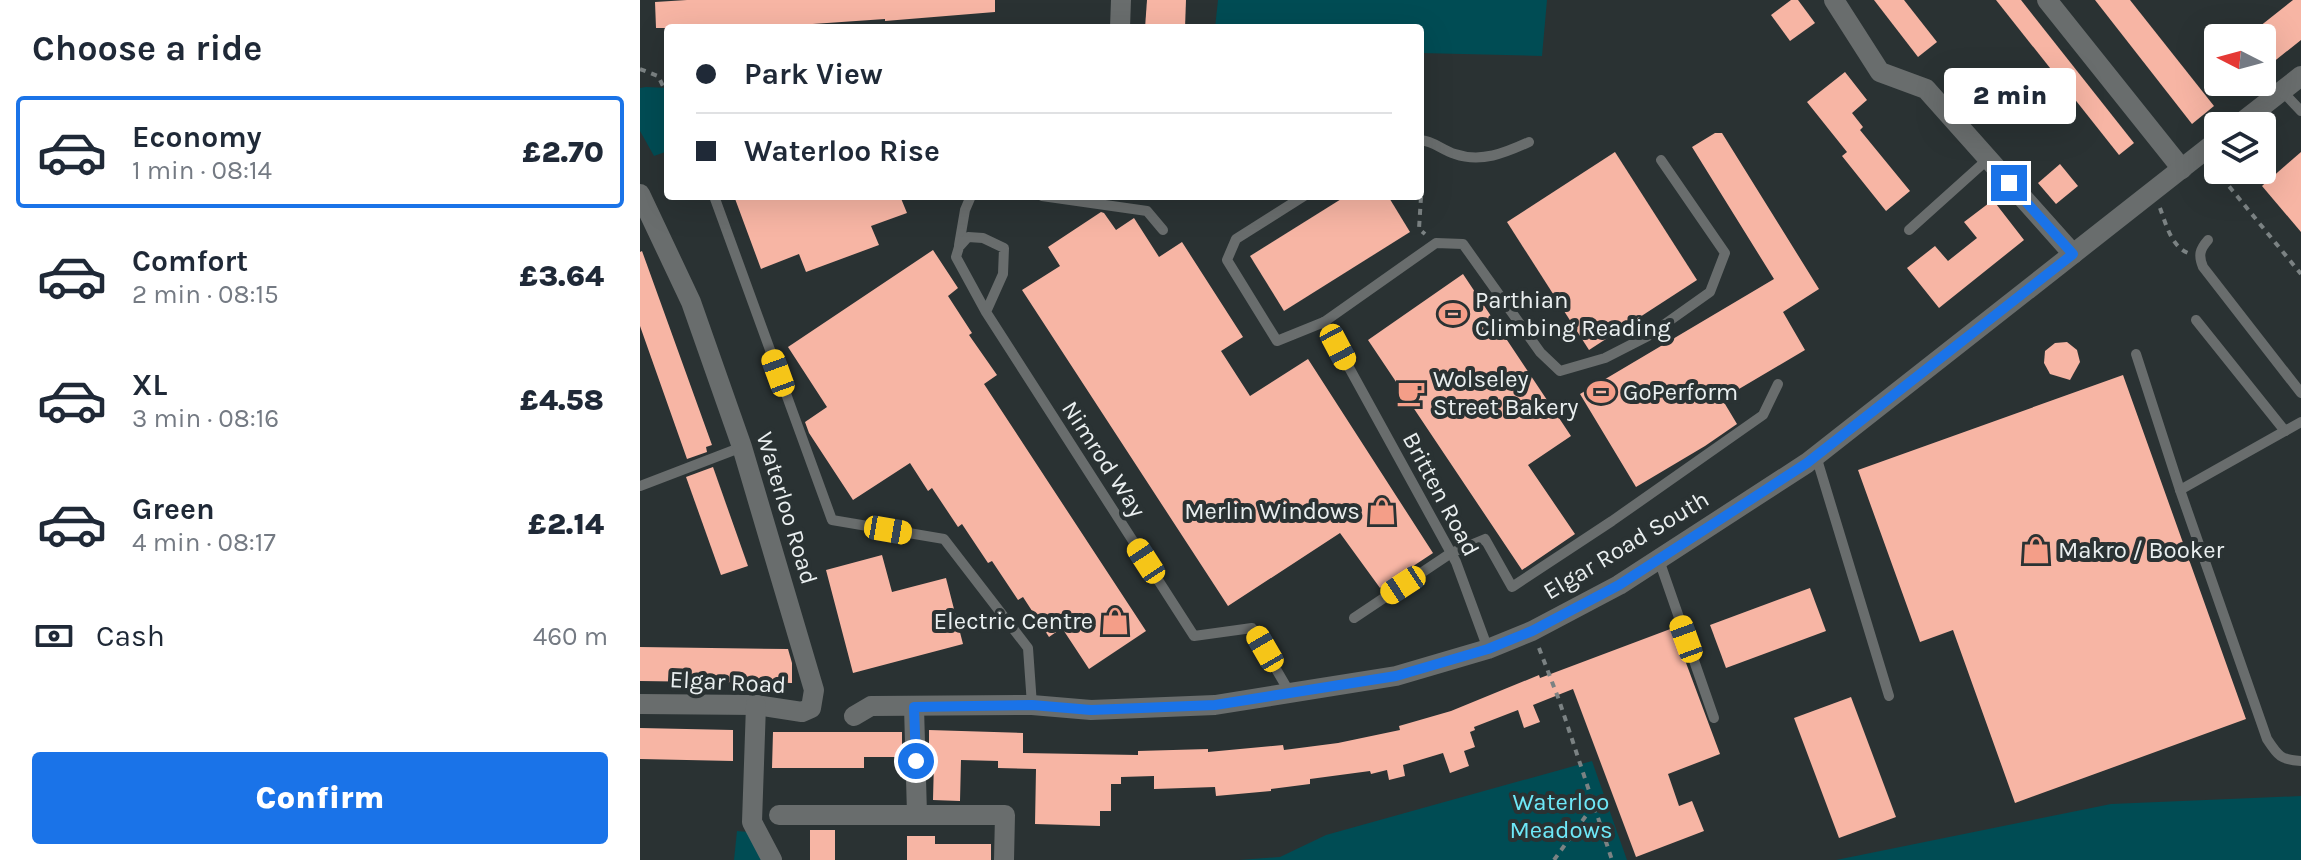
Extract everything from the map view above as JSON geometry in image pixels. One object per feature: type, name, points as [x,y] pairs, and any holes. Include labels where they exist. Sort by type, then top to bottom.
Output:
[{"type":"street","points":[[1120,24],[1121,0]]},
{"type":"street","points":[[1834,0],[1880,72],[1926,89],[2073,254]]},
{"type":"street","points":[[2049,1],[2182,169]]},
{"type":"street","points":[[2255,112],[2301,76]]},
{"type":"street","name":"Elgar Road South","points":[[854,716],[871,706],[1032,705],[1091,710],[1215,705],[1396,676],[1488,649],[1532,631],[1619,585],[1816,456],[2204,152]]},
{"type":"street","name":"Waterloo Road","points":[[640,194],[691,302],[742,447],[810,674],[814,690],[811,708]]},
{"type":"street","name":"Elgar Road","points":[[640,704],[756,705],[802,712],[811,708]]},
{"type":"street","points":[[756,705],[752,822],[772,860]]},
{"type":"street","points":[[914,707],[917,814]]},
{"type":"street","points":[[779,815],[1005,815],[1004,860]]},
{"type":"lane","points":[[2282,91],[2301,111]]},
{"type":"lane","points":[[1424,141],[1433,142],[1454,154],[1480,157],[1501,155],[1529,142]]},
{"type":"lane","points":[[1909,230],[1988,159]]},
{"type":"lane","points":[[1298,200],[1236,239],[1227,260],[1277,341],[1324,322],[1436,243],[1463,244],[1540,352],[1560,371],[1605,358],[1648,336],[1710,292],[1725,253],[1661,160]]},
{"type":"lane","points":[[715,200],[832,520],[944,539],[1028,648],[1032,705]]},
{"type":"lane","points":[[959,247],[969,200]]},
{"type":"lane","points":[[1070,200],[1147,211],[1163,230]]},
{"type":"lane","points":[[959,247],[968,237],[983,238],[1004,248],[1003,274],[986,312]]},
{"type":"lane","points":[[2208,240],[2200,254],[2203,267],[2301,393]]},
{"type":"lane","name":"Nimrod Way","points":[[959,247],[956,257],[986,312],[1194,636],[1252,628],[1290,693]]},
{"type":"lane","points":[[2196,320],[2285,431]]},
{"type":"lane","name":"Britten Road","points":[[1324,322],[1451,553],[1488,649]]},
{"type":"lane","points":[[2136,354],[2267,739],[2277,754],[2301,761]]},
{"type":"lane","points":[[1354,618],[1451,553],[1485,539],[1512,587],[1763,415],[1778,384]]},
{"type":"lane","points":[[2180,490],[2301,422]]},
{"type":"lane","points":[[640,486],[742,447]]},
{"type":"lane","points":[[1816,456],[1889,696]]},
{"type":"lane","points":[[1659,560],[1714,718]]},
{"type":"path","points":[[640,69],[658,76],[664,88]]},
{"type":"path","points":[[2237,184],[2301,274]]},
{"type":"path","points":[[2154,190],[2176,245],[2179,249],[2200,254]]},
{"type":"path","points":[[1421,200],[1419,229],[1436,243]]},
{"type":"path","points":[[1532,631],[1559,700],[1612,860]]},
{"type":"path","points":[[1554,860],[1593,806]]},
{"type":"green space","points":[[1218,0],[1547,0],[1542,56],[1424,53],[1424,24],[1215,24]]},
{"type":"green space","points":[[640,88],[664,88],[664,152],[654,156],[640,131]]},
{"type":"green space","name":"Waterloo Meadows","points":[[1592,761],[1627,860],[1239,860],[1280,857],[1326,835]]},
{"type":"green space","points":[[2301,796],[2301,860],[1836,860],[2111,804]]},
{"type":"green space","points":[[737,831],[748,832],[762,860],[734,860]]},
{"type":"building","points":[[995,0],[995,12],[885,21],[664,24],[664,28],[656,28],[655,2]]},
{"type":"building","points":[[1147,0],[1186,0],[1185,24],[1145,24]]},
{"type":"building","points":[[1791,0],[1798,0],[1815,23],[1790,41],[1771,15]]},
{"type":"building","points":[[1874,0],[1904,0],[1937,42],[1918,57]]},
{"type":"building","points":[[1996,0],[2021,0],[2134,143],[2119,155]]},
{"type":"building","points":[[2095,0],[2130,0],[2214,106],[2192,124]]},
{"type":"building","points":[[2293,0],[2301,0],[2301,40],[2276,60],[2276,24],[2263,24]]},
{"type":"building","points":[[1845,72],[1867,100],[1852,113],[1863,127],[1860,130],[1910,191],[1886,211],[1842,156],[1847,152],[1807,102]]},
{"type":"building","points":[[1994,77],[2010,96],[1986,117],[1970,97]]},
{"type":"building","points":[[1715,133],[1722,133],[1819,289],[1783,312],[1805,350],[1722,399],[1737,424],[1636,487],[1580,394],[1774,279],[1692,147]]},
{"type":"building","points":[[1615,152],[1697,280],[1589,350],[1507,222]]},
{"type":"building","points":[[2301,152],[2301,232],[2262,186],[2276,184],[2276,174]]},
{"type":"building","points":[[2060,164],[2078,186],[2056,204],[2038,183]]},
{"type":"building","points":[[735,200],[902,200],[907,213],[871,226],[879,245],[806,272],[799,254],[761,269]]},
{"type":"building","points":[[1340,200],[1390,200],[1410,232],[1284,311],[1250,256]]},
{"type":"building","points":[[1993,200],[2024,240],[1939,308],[1907,268],[1935,246],[1948,261],[1977,238],[1964,222]]},
{"type":"building","points":[[1101,212],[1116,230],[1134,218],[1159,257],[1182,242],[1243,337],[1221,351],[1250,396],[1308,359],[1433,553],[1380,588],[1340,533],[1228,606],[1022,290],[1060,266],[1048,247]]},
{"type":"building","points":[[933,250],[958,288],[948,296],[972,333],[969,335],[997,375],[984,384],[1146,631],[1089,669],[1062,628],[1049,637],[1023,597],[1018,600],[992,561],[988,563],[962,524],[958,527],[932,488],[928,491],[910,463],[853,500],[809,433],[805,422],[827,407],[788,347]]},
{"type":"building","points":[[642,251],[712,445],[706,447],[707,452],[687,459],[640,326]]},
{"type":"building","points":[[1463,274],[1571,436],[1528,465],[1575,534],[1522,570],[1368,340]]},
{"type":"building","points":[[2067,342],[2077,350],[2080,362],[2070,380],[2050,374],[2044,363],[2045,351],[2055,343]]},
{"type":"building","name":"Makro / Booker","points":[[2123,375],[2246,719],[2015,803],[1953,630],[1920,642],[1858,470]]},
{"type":"building","points":[[713,467],[748,566],[721,575],[686,477]]},
{"type":"building","points":[[882,555],[892,592],[946,578],[963,644],[853,673],[826,570]]},
{"type":"building","points":[[1810,588],[1826,631],[1726,668],[1710,625]]},
{"type":"building","points":[[1673,628],[1720,754],[1668,774],[1679,806],[1692,801],[1704,831],[1636,857],[1573,689],[1533,705],[1540,722],[1524,728],[1518,710],[1474,727],[1475,730],[1470,732],[1475,747],[1464,751],[1469,766],[1450,773],[1443,753],[1403,765],[1405,776],[1389,780],[1387,770],[1371,774],[1370,771],[1310,779],[1310,784],[1271,791],[1216,796],[1215,787],[1154,789],[1154,776],[1121,777],[1121,784],[1111,784],[1111,811],[1100,811],[1100,826],[1035,824],[1036,769],[998,768],[998,761],[961,760],[960,801],[933,800],[934,761],[929,761],[929,730],[1023,733],[1023,753],[1138,755],[1138,751],[1208,749],[1208,752],[1283,745],[1284,750],[1338,743],[1400,730],[1399,726],[1451,711],[1539,675],[1540,678]]},
{"type":"building","points":[[640,647],[788,649],[792,683],[640,681]]},
{"type":"building","points":[[1851,697],[1896,817],[1839,838],[1794,718]]},
{"type":"building","points":[[640,728],[733,730],[733,761],[640,759]]},
{"type":"building","points":[[773,732],[902,732],[902,757],[864,757],[864,768],[772,768]]},
{"type":"building","points":[[810,830],[835,830],[835,860],[810,860]]},
{"type":"building","points":[[907,836],[935,836],[935,844],[991,844],[991,860],[907,860]]},
{"type":"place","name":"Parthian Climbing Reading","points":[[1453,314]]},
{"type":"place","name":"GoPerform","points":[[1601,392]]},
{"type":"place","name":"Wolseley Street Bakery","points":[[1411,393]]},
{"type":"place","name":"Merlin Windows","points":[[1382,511]]},
{"type":"place","name":"Makro / Booker","points":[[2036,550]]},
{"type":"place","name":"Electric Centre","points":[[1115,621]]},
{"type":"route","points":[[916,761],[914,707],[1032,705],[1091,710],[1215,705],[1396,676],[1488,649],[1532,631],[1619,585],[1807,463],[2073,254],[2009,183]]}]
